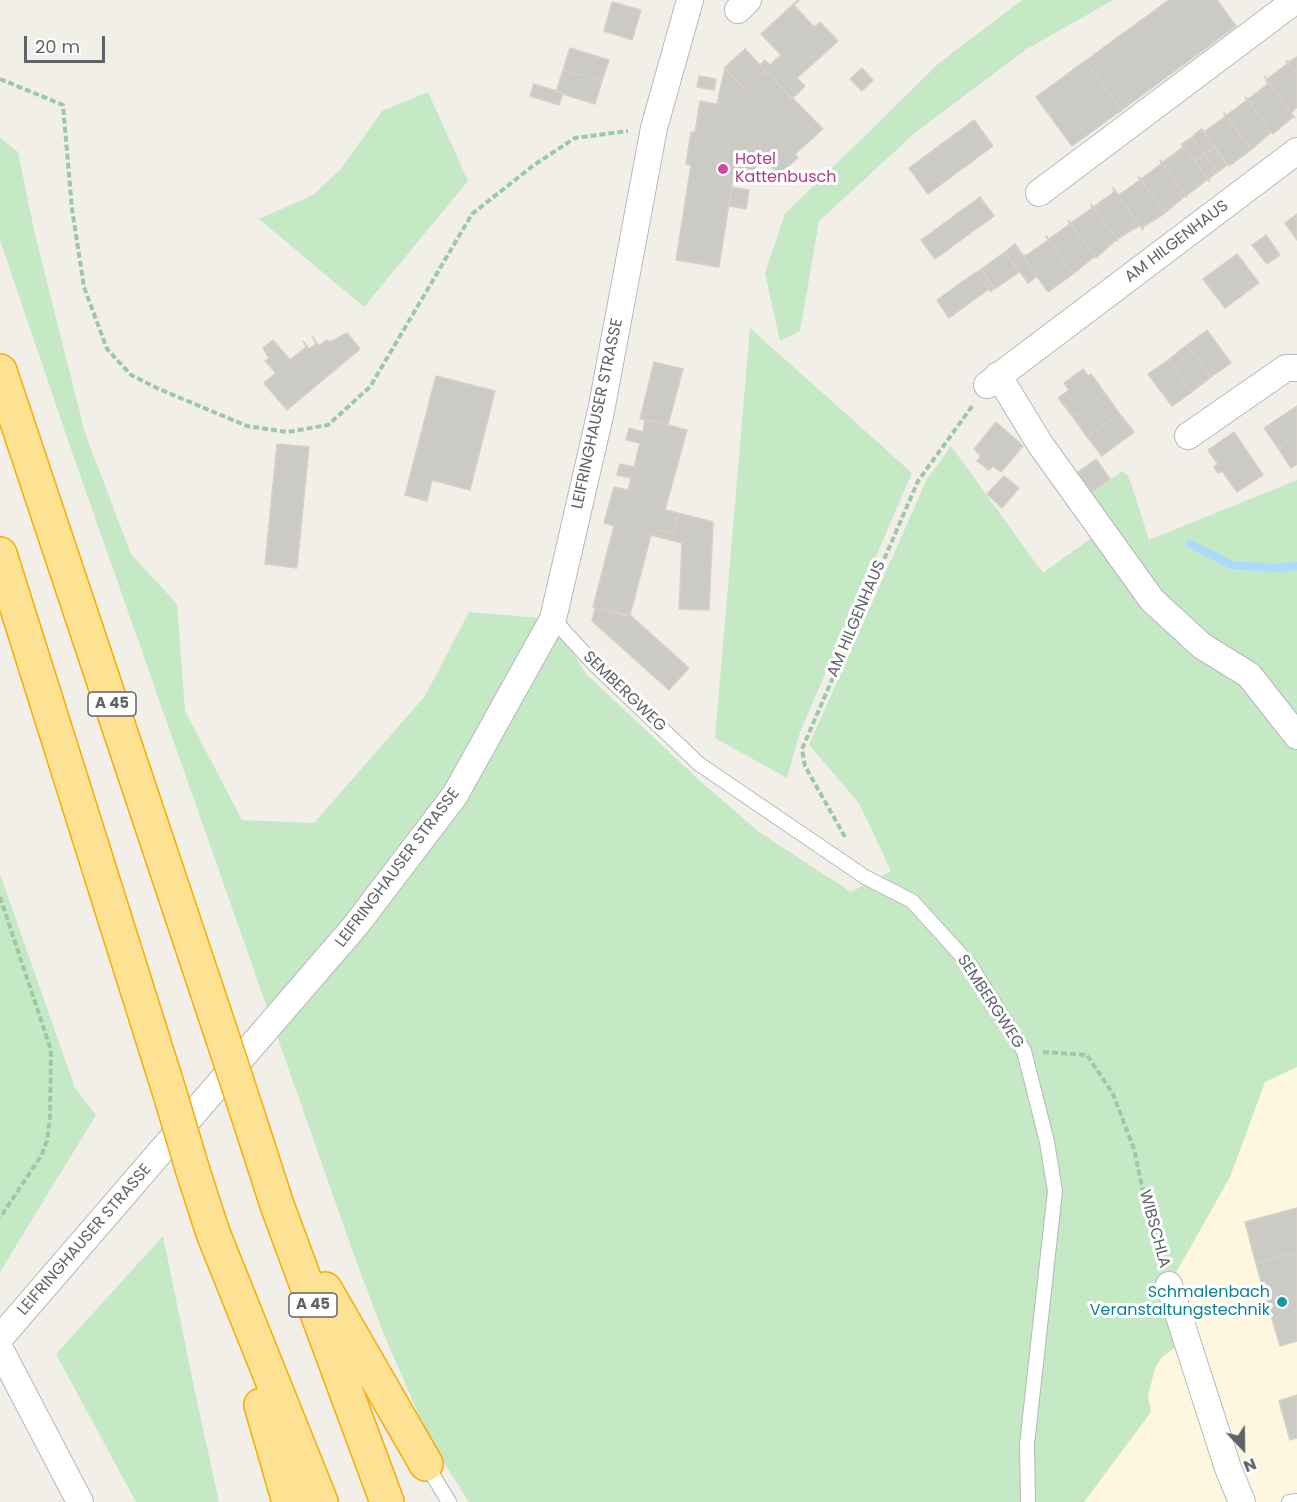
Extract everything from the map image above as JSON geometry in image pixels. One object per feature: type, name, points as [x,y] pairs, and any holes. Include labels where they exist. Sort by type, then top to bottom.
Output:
[{"type":"highway","name":"A 45","points":[[0,370],[277,1205],[387,1502]]},
{"type":"highway","points":[[0,554],[213,1233],[289,1502]]},
{"type":"highway","points":[[277,1205],[426,1464]]},
{"type":"highway","points":[[213,1233],[321,1502]]},
{"type":"street","name":"LEIFRINGHAUSER STRASSE","points":[[0,1338],[356,925],[455,795],[553,619],[601,411],[654,128],[690,0]]},
{"type":"street","points":[[1039,193],[1296,0]]},
{"type":"street","name":"AM HILGENHAUS","points":[[993,380],[1297,151]]},
{"type":"street","points":[[1188,436],[1286,368],[1297,368]]},
{"type":"street","points":[[993,380],[1152,600],[1202,646],[1249,675],[1297,736]]},
{"type":"street","name":"WIBSCHLA","points":[[1169,1285],[1228,1468],[1242,1502]]},
{"type":"street","points":[[0,1349],[80,1502]]},
{"type":"lane","name":"SEMBERGWEG","points":[[553,619],[595,665],[699,764],[865,877],[912,901],[970,965],[1024,1051],[1047,1142],[1055,1191],[1027,1444],[1028,1502]]},
{"type":"lane","points":[[426,1464],[449,1502]]},
{"type":"lane","points":[[1289,1502],[1297,1501]]},
{"type":"path","points":[[0,78],[63,105],[72,209],[84,287],[107,349],[130,375],[159,389],[247,426],[287,432],[328,425],[370,387],[472,214],[534,165],[574,138],[654,128]]},
{"type":"path","name":"AM HILGENHAUS","points":[[865,877],[805,766],[802,749],[918,481],[993,380]]},
{"type":"path","points":[[0,897],[51,1050],[50,1116],[47,1141],[41,1156],[0,1218]]},
{"type":"path","name":"WIBSCHLA","points":[[1024,1051],[1088,1055],[1113,1094],[1134,1149],[1152,1233],[1169,1285]]},
{"type":"shaded area","points":[[1297,1067],[1297,1502],[1084,1502],[1151,1412],[1148,1396],[1155,1368],[1162,1357],[1179,1344],[1169,1285],[1230,1177],[1265,1082]]},
{"type":"green space","points":[[1022,0],[1113,0],[1025,50],[916,132],[819,221],[800,331],[780,341],[765,273],[785,214],[938,64]]},
{"type":"green space","points":[[428,92],[468,181],[364,307],[259,219],[313,195],[340,170],[382,111]]},
{"type":"green space","points":[[0,138],[18,152],[34,230],[85,433],[131,554],[177,604],[185,711],[242,820],[314,823],[425,696],[469,612],[553,619],[586,674],[699,780],[759,832],[851,892],[891,871],[859,803],[809,745],[927,479],[951,446],[1043,573],[1097,534],[1086,497],[1122,471],[1129,477],[1149,540],[1297,480],[1297,1067],[1265,1082],[1230,1177],[1169,1285],[1179,1344],[1162,1357],[1155,1368],[1148,1396],[1151,1412],[1084,1502],[469,1502],[430,1441],[383,1332],[355,1258],[72,452],[0,240]]},
{"type":"green space","points":[[750,328],[912,473],[800,732],[787,778],[715,738]]},
{"type":"green space","points":[[0,874],[75,1088],[96,1115],[0,1272]]},
{"type":"green space","points":[[163,1236],[219,1502],[136,1502],[56,1354]]},
{"type":"building","points":[[798,0],[800,0],[794,5],[814,27],[820,22],[838,41],[797,78],[805,86],[792,99],[760,65],[765,60],[770,65],[781,55],[761,34]]},
{"type":"building","points":[[1169,0],[1217,0],[1236,26],[1122,110],[1085,61]]},
{"type":"building","points":[[612,2],[641,10],[632,40],[604,31]]},
{"type":"building","points":[[570,48],[609,60],[602,81],[563,70]]},
{"type":"building","points":[[745,49],[765,70],[744,89],[725,67]]},
{"type":"building","points":[[1297,57],[1297,75],[1286,60],[1289,62]]},
{"type":"building","points":[[1286,60],[1297,75],[1297,107],[1291,113],[1264,76],[1267,79],[1287,64]]},
{"type":"building","points":[[1085,61],[1122,110],[1072,146],[1036,97]]},
{"type":"building","name":"Hotel Kattenbusch","points":[[725,68],[744,89],[765,70],[823,129],[795,154],[798,158],[778,174],[758,151],[755,175],[734,172],[719,267],[676,260],[691,165],[686,164],[691,132],[695,132],[700,101],[717,104]]},
{"type":"building","points":[[862,68],[873,80],[862,91],[850,79]]},
{"type":"building","points":[[563,70],[602,81],[595,104],[556,92]]},
{"type":"building","points":[[699,76],[716,79],[714,90],[697,87]]},
{"type":"building","points":[[1266,81],[1295,118],[1293,117],[1273,134],[1245,97],[1248,99],[1268,84]]},
{"type":"building","points":[[534,84],[563,93],[559,105],[530,96]]},
{"type":"building","points":[[1245,97],[1273,134],[1271,132],[1251,150],[1224,113],[1227,115],[1247,100]]},
{"type":"building","points":[[1224,113],[1251,150],[1229,166],[1201,129],[1205,131],[1225,117]]},
{"type":"building","points":[[974,120],[993,146],[928,194],[909,168]]},
{"type":"building","points":[[1201,129],[1214,147],[1205,154],[1192,137]]},
{"type":"building","points":[[1192,137],[1205,154],[1195,162],[1182,144]]},
{"type":"building","points":[[1181,144],[1210,181],[1207,180],[1187,197],[1160,160],[1163,162],[1183,147]]},
{"type":"building","points":[[1214,147],[1227,165],[1218,172],[1205,154]]},
{"type":"building","points":[[1205,154],[1218,172],[1208,179],[1195,162]]},
{"type":"building","points":[[1160,160],[1187,197],[1185,196],[1165,213],[1138,176],[1141,179],[1161,164]]},
{"type":"building","points":[[1138,176],[1165,213],[1143,227],[1143,230],[1116,192],[1119,195],[1140,180]]},
{"type":"building","points":[[732,187],[749,190],[746,209],[729,206]]},
{"type":"building","points":[[1113,188],[1140,225],[1117,239],[1118,241],[1093,207],[1114,192]]},
{"type":"building","points":[[980,197],[994,216],[935,259],[921,240]]},
{"type":"building","points":[[1091,204],[1118,241],[1116,240],[1096,258],[1068,220],[1071,223],[1092,208]]},
{"type":"building","points":[[1297,214],[1297,240],[1285,223]]},
{"type":"building","points":[[1068,220],[1096,258],[1094,257],[1073,274],[1046,236],[1049,239],[1070,224]]},
{"type":"building","points":[[1266,235],[1280,255],[1267,264],[1252,245]]},
{"type":"building","points":[[1046,236],[1073,274],[1048,292],[1022,255],[1027,255],[1048,240]]},
{"type":"building","points":[[1015,244],[1037,276],[1028,283],[1005,252]]},
{"type":"building","points":[[1005,252],[1019,272],[995,289],[981,269]]},
{"type":"building","points":[[1237,254],[1259,283],[1225,308],[1203,279]]},
{"type":"building","points":[[981,269],[994,288],[991,292],[977,273]]},
{"type":"building","points":[[976,272],[989,289],[949,318],[937,300]]},
{"type":"building","points":[[1207,330],[1231,363],[1211,377],[1187,345]]},
{"type":"building","points":[[347,333],[360,349],[287,410],[264,383],[276,373],[265,361],[269,358],[263,348],[273,340],[290,360],[306,347],[303,341],[309,349],[316,344],[312,336],[319,346],[326,340],[330,342]]},
{"type":"building","points":[[1187,345],[1211,377],[1192,392],[1168,360]]},
{"type":"building","points":[[1168,360],[1192,392],[1172,406],[1148,374]]},
{"type":"building","points":[[654,362],[683,369],[668,425],[640,419]]},
{"type":"building","points":[[1083,369],[1088,376],[1091,374],[1105,393],[1073,417],[1058,398],[1069,390],[1064,383]]},
{"type":"building","points":[[436,376],[495,391],[470,490],[432,480],[427,501],[405,495]]},
{"type":"building","points":[[1105,393],[1119,413],[1087,437],[1073,417]]},
{"type":"building","points":[[1297,406],[1297,435],[1278,448],[1264,428]]},
{"type":"building","points":[[1119,413],[1134,432],[1102,456],[1087,437]]},
{"type":"building","points":[[645,419],[687,430],[665,510],[678,513],[673,534],[658,530],[651,535],[630,615],[625,616],[593,607],[614,526],[604,523],[614,487],[628,490],[631,478],[617,475],[620,464],[634,467],[640,443],[626,440],[629,428],[643,432]]},
{"type":"building","points":[[996,422],[1023,446],[1001,472],[993,466],[989,470],[977,461],[981,456],[974,449]]},
{"type":"building","points":[[1234,432],[1263,475],[1237,492],[1222,471],[1218,473],[1214,467],[1218,464],[1208,450]]},
{"type":"building","points":[[1297,435],[1297,464],[1291,468],[1278,448]]},
{"type":"building","points":[[277,444],[309,447],[297,568],[265,564]]},
{"type":"building","points":[[1096,459],[1110,479],[1092,492],[1077,473]]},
{"type":"building","points":[[1004,476],[1019,488],[1002,508],[987,494]]},
{"type":"building","points":[[678,513],[713,522],[709,610],[679,609],[682,543],[651,535],[658,530],[673,534]]},
{"type":"building","points":[[595,608],[630,615],[689,668],[669,690],[592,621]]},
{"type":"building","points":[[1297,1208],[1297,1252],[1256,1264],[1245,1222]]},
{"type":"building","name":"Schmalenbach Veranstaltungstechnik","points":[[1297,1252],[1297,1341],[1280,1346],[1256,1264]]},
{"type":"building","points":[[1297,1395],[1297,1438],[1290,1440],[1279,1401]]},
{"type":"waterway","points":[[1190,544],[1232,565],[1277,568],[1297,566]]},
{"type":"place","name":"Hotel Kattenbusch","points":[[723,169]]},
{"type":"place","name":"Schmalenbach Veranstaltungstechnik","points":[[1282,1302]]}]
